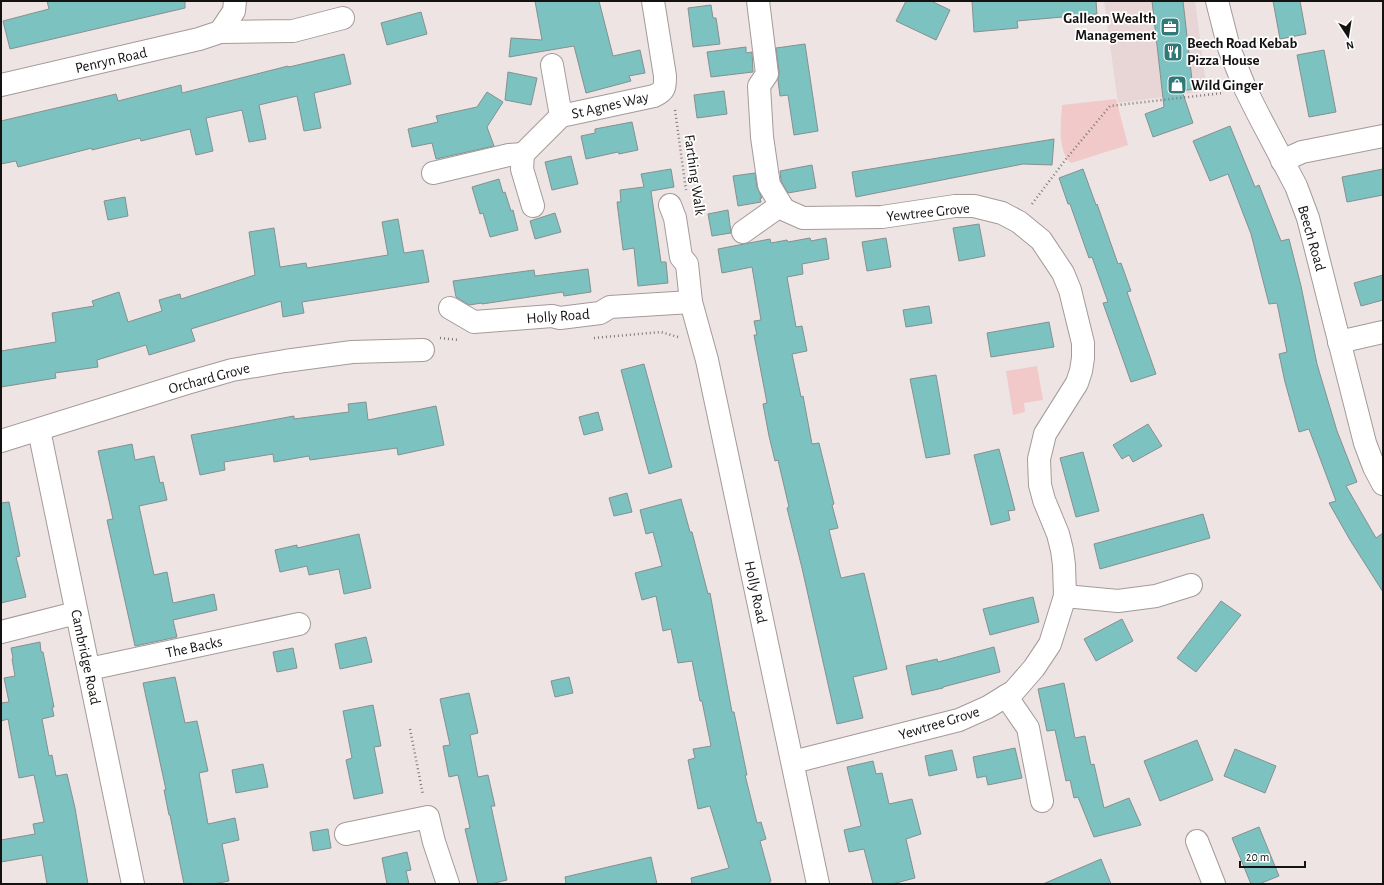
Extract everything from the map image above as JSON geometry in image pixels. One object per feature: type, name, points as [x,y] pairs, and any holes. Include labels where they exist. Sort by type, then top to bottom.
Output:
[{"type":"street","points":[[220,32],[234,12],[235,1]]},
{"type":"street","name":"St Agnes Way","points":[[523,154],[561,116],[654,96],[661,93],[665,86],[665,76],[652,1]]},
{"type":"street","name":"Yewtree Grove","points":[[758,1],[767,74],[759,86],[762,137],[769,185],[785,210],[803,218],[882,218],[955,206],[974,206],[1002,214],[1019,222],[1041,240],[1063,273],[1070,290],[1083,343],[1083,358],[1077,383],[1045,434],[1039,459],[1040,485],[1062,550],[1065,596],[1050,644],[1034,668],[1014,691],[988,707],[959,720],[793,762]]},
{"type":"street","name":"Beech Road","points":[[1217,1],[1229,48],[1245,88],[1296,186],[1308,218],[1365,443],[1374,467],[1383,484]]},
{"type":"street","name":"Penryn Road","points":[[1,86],[199,39],[220,32],[293,31],[343,18]]},
{"type":"street","name":"St Agnes Way","points":[[552,66],[561,116]]},
{"type":"street","points":[[1282,160],[1302,152],[1383,136]]},
{"type":"street","points":[[433,173],[509,155],[523,154],[522,168],[533,206]]},
{"type":"street","points":[[743,232],[781,205]]},
{"type":"street","name":"Holly Road","points":[[670,206],[675,218],[681,257],[687,264],[691,302],[707,360],[818,884]]},
{"type":"street","name":"Holly Road","points":[[450,308],[474,322],[552,316],[560,318],[600,313],[610,308],[691,302]]},
{"type":"street","points":[[1339,342],[1383,332]]},
{"type":"street","name":"Orchard Grove","points":[[1,441],[232,370],[285,360],[352,352],[423,350]]},
{"type":"street","name":"Cambridge Road","points":[[39,430],[133,884]]},
{"type":"street","points":[[1065,596],[1118,601],[1156,596],[1191,585]]},
{"type":"street","points":[[1,632],[76,613]]},
{"type":"street","name":"The Backs","points":[[89,669],[299,624]]},
{"type":"street","points":[[1006,696],[1028,728],[1042,801]]},
{"type":"street","points":[[346,834],[428,818],[434,842],[448,884]]},
{"type":"street","points":[[1197,841],[1214,884]]},
{"type":"path","points":[[1019,222],[1066,159],[1110,106],[1227,92],[1245,88]]},
{"type":"path","name":"Farthing Walk","points":[[661,93],[674,104],[686,191]]},
{"type":"path","points":[[410,729],[428,818]]},
{"type":"shaded area","points":[[1104,1],[1195,1],[1207,91],[1118,103]]},
{"type":"shaded area","points":[[1116,99],[1128,145],[1071,163],[1067,158],[1062,144],[1062,105]]},
{"type":"shaded area","points":[[1037,366],[1043,400],[1024,403],[1025,412],[1013,415],[1006,371]]},
{"type":"building","points":[[47,1],[185,1],[185,8],[10,49],[3,21],[49,9]]},
{"type":"building","points":[[535,1],[599,1],[613,56],[640,50],[645,73],[629,76],[631,81],[586,93],[574,46],[509,57],[511,38],[542,40]]},
{"type":"building","points":[[906,1],[931,1],[950,10],[936,40],[896,21]]},
{"type":"building","points":[[972,1],[1096,1],[1097,14],[1017,21],[1018,28],[974,32]]},
{"type":"building","points":[[1152,1],[1183,1],[1193,89],[1182,91],[1193,123],[1153,137],[1145,114],[1164,107]]},
{"type":"building","points":[[1273,1],[1300,1],[1306,34],[1280,39]]},
{"type":"building","points":[[711,5],[713,18],[716,18],[720,44],[693,47],[688,8]]},
{"type":"building","points":[[421,12],[427,34],[387,45],[381,23]]},
{"type":"building","points":[[805,44],[818,131],[794,135],[788,95],[780,96],[776,48]]},
{"type":"building","points":[[746,47],[746,53],[752,52],[753,72],[711,77],[707,52]]},
{"type":"building","points":[[1324,50],[1336,112],[1309,117],[1297,55]]},
{"type":"building","points":[[344,54],[351,84],[314,93],[321,128],[304,131],[297,96],[259,105],[266,139],[249,142],[242,110],[206,118],[213,151],[196,155],[190,129],[141,141],[140,138],[92,150],[92,148],[18,167],[16,161],[1,164],[1,121],[116,94],[118,101],[181,85],[182,93],[288,66]]},
{"type":"building","points":[[508,72],[537,78],[531,105],[505,100]]},
{"type":"building","points":[[724,91],[727,114],[697,118],[694,95]]},
{"type":"building","points":[[487,92],[503,102],[487,127],[494,146],[436,159],[432,143],[412,147],[408,129],[438,122],[436,116],[477,107]]},
{"type":"building","points":[[632,122],[638,150],[619,154],[618,152],[586,159],[581,136],[595,133],[595,129]]},
{"type":"building","points":[[1230,126],[1255,187],[1259,185],[1281,241],[1289,239],[1301,286],[1317,364],[1337,431],[1357,482],[1346,486],[1376,538],[1383,533],[1383,592],[1350,540],[1329,503],[1336,501],[1309,429],[1299,432],[1279,354],[1287,352],[1277,303],[1269,304],[1251,234],[1228,174],[1210,181],[1193,141]]},
{"type":"building","points":[[1054,139],[1052,165],[1023,164],[856,197],[852,172]]},
{"type":"building","points":[[571,156],[578,184],[552,190],[545,162]]},
{"type":"building","points":[[812,165],[816,188],[788,193],[781,181],[780,171]]},
{"type":"building","points":[[671,169],[674,187],[651,191],[661,262],[666,262],[668,283],[638,286],[634,248],[623,250],[617,202],[621,202],[620,190],[644,187],[641,174]]},
{"type":"building","points":[[1083,169],[1118,264],[1121,263],[1131,291],[1127,292],[1156,374],[1131,382],[1103,303],[1108,302],[1092,257],[1089,258],[1059,178]]},
{"type":"building","points":[[1383,169],[1383,195],[1347,202],[1342,177]]},
{"type":"building","points":[[755,173],[757,187],[762,198],[760,198],[761,202],[738,206],[733,176]]},
{"type":"building","points":[[499,179],[511,211],[513,210],[518,230],[490,237],[483,213],[480,214],[472,187]]},
{"type":"building","points":[[125,197],[128,216],[108,220],[104,201]]},
{"type":"building","points":[[728,210],[731,233],[712,236],[708,214]]},
{"type":"building","points":[[555,213],[561,232],[535,239],[530,221]]},
{"type":"building","points":[[398,219],[404,253],[423,250],[429,282],[302,302],[304,313],[283,317],[281,301],[191,329],[195,341],[149,355],[146,345],[97,360],[98,367],[55,373],[56,378],[1,387],[1,351],[56,342],[52,313],[94,306],[92,301],[119,292],[128,322],[162,311],[159,300],[180,294],[181,299],[255,275],[249,232],[274,228],[280,267],[306,263],[307,268],[388,255],[382,222]]},
{"type":"building","points":[[979,224],[985,256],[959,261],[953,228]]},
{"type":"building","points":[[810,238],[811,241],[826,238],[829,259],[802,264],[803,274],[787,277],[796,327],[802,326],[807,351],[792,354],[801,397],[803,396],[812,444],[819,443],[834,504],[832,505],[838,528],[829,530],[841,578],[864,573],[887,669],[853,677],[863,718],[837,724],[787,508],[789,507],[778,460],[775,461],[763,404],[767,403],[754,335],[757,335],[754,321],[761,320],[752,267],[722,273],[718,249],[770,239],[771,243]]},
{"type":"building","points":[[886,238],[891,267],[867,271],[862,242]]},
{"type":"building","points":[[588,269],[591,292],[564,296],[563,292],[482,304],[469,305],[456,297],[453,281],[534,270],[535,276]]},
{"type":"building","points":[[1383,275],[1383,300],[1361,306],[1354,283]]},
{"type":"building","points":[[929,306],[932,323],[906,327],[903,310]]},
{"type":"building","points":[[1049,322],[1054,347],[991,357],[987,333]]},
{"type":"building","points":[[644,364],[672,467],[649,474],[621,370]]},
{"type":"building","points":[[936,375],[950,454],[926,458],[910,379]]},
{"type":"building","points":[[366,402],[368,420],[436,406],[444,445],[398,455],[397,448],[310,460],[309,456],[274,462],[273,454],[224,462],[225,470],[200,475],[191,435],[294,416],[294,419],[349,412],[348,404]]},
{"type":"building","points":[[598,412],[603,430],[584,435],[579,417]]},
{"type":"building","points":[[1148,424],[1162,446],[1133,462],[1129,455],[1122,459],[1113,445]]},
{"type":"building","points":[[132,444],[135,460],[154,456],[160,483],[163,482],[167,500],[139,506],[154,575],[167,572],[173,603],[214,594],[217,610],[173,620],[177,637],[135,646],[107,520],[113,519],[98,451]]},
{"type":"building","points":[[999,449],[1015,510],[1008,511],[1010,520],[991,525],[974,455]]},
{"type":"building","points":[[1083,452],[1099,511],[1076,517],[1060,458]]},
{"type":"building","points":[[627,493],[632,512],[614,516],[609,498]]},
{"type":"building","points":[[681,499],[690,532],[692,532],[708,594],[710,593],[732,712],[734,712],[747,775],[745,775],[757,823],[761,822],[766,839],[760,841],[771,881],[770,884],[692,884],[691,878],[729,868],[710,806],[698,809],[688,760],[695,758],[693,749],[711,746],[692,661],[678,663],[671,629],[663,631],[656,596],[642,600],[635,573],[662,566],[653,532],[646,534],[640,510]]},
{"type":"building","points":[[9,502],[20,556],[16,557],[26,597],[1,603],[1,503]]},
{"type":"building","points":[[1203,514],[1210,538],[1100,569],[1094,544]]},
{"type":"building","points":[[359,534],[371,588],[344,594],[339,569],[309,575],[307,566],[280,572],[275,550],[297,545],[297,548]]},
{"type":"building","points":[[1033,597],[1039,622],[990,635],[983,609]]},
{"type":"building","points":[[1221,601],[1241,615],[1196,672],[1177,658]]},
{"type":"building","points":[[1122,619],[1133,641],[1096,661],[1084,639]]},
{"type":"building","points":[[366,637],[372,662],[340,669],[335,644]]},
{"type":"building","points":[[40,642],[54,707],[52,707],[54,716],[42,719],[49,756],[52,755],[56,776],[67,774],[75,808],[88,884],[47,884],[42,855],[1,862],[1,840],[35,834],[33,824],[44,822],[34,775],[19,778],[8,719],[1,721],[1,703],[9,702],[4,678],[15,676],[11,648]]},
{"type":"building","points":[[994,647],[1000,672],[912,695],[906,666],[937,659],[938,662]]},
{"type":"building","points":[[293,648],[297,668],[277,672],[273,652]]},
{"type":"building","points":[[175,677],[185,723],[197,721],[208,771],[199,773],[208,824],[235,818],[239,840],[222,844],[229,881],[213,884],[184,884],[143,683]]},
{"type":"building","points":[[569,677],[573,693],[555,697],[551,681]]},
{"type":"building","points":[[1064,683],[1075,738],[1085,736],[1091,765],[1094,764],[1104,808],[1129,798],[1141,825],[1094,837],[1078,797],[1074,798],[1070,780],[1066,781],[1055,730],[1047,731],[1038,689]]},
{"type":"building","points":[[469,693],[478,733],[470,735],[478,777],[488,775],[495,806],[491,806],[507,880],[491,884],[478,884],[465,829],[470,828],[458,775],[449,777],[443,746],[450,745],[440,699]]},
{"type":"building","points":[[373,705],[381,746],[374,747],[383,793],[354,799],[346,760],[352,758],[343,711]]},
{"type":"building","points":[[1197,740],[1213,780],[1160,801],[1144,761]]},
{"type":"building","points":[[1015,748],[1022,778],[988,785],[986,776],[977,778],[973,757]]},
{"type":"building","points":[[1235,749],[1276,766],[1265,793],[1224,776]]},
{"type":"building","points":[[952,750],[957,770],[929,776],[925,756]]},
{"type":"building","points":[[873,761],[876,774],[882,773],[889,804],[912,799],[921,834],[906,839],[915,878],[892,884],[873,884],[864,849],[849,852],[844,830],[861,826],[847,767]]},
{"type":"building","points":[[263,764],[268,787],[236,793],[232,770]]},
{"type":"building","points":[[1259,827],[1279,876],[1259,884],[1251,884],[1232,838]]},
{"type":"building","points":[[328,829],[331,848],[313,851],[310,832]]},
{"type":"building","points":[[407,852],[411,870],[406,871],[409,884],[387,884],[382,858]]},
{"type":"building","points":[[651,857],[657,884],[566,884],[565,877]]},
{"type":"building","points":[[1101,859],[1111,884],[1043,884]]},
{"type":"place","name":"Galleon Wealth Management","points":[[1170,27]]},
{"type":"place","name":"Beech Road Kebab Pizza House","points":[[1173,52]]},
{"type":"place","name":"Wild Ginger","points":[[1177,85]]}]
